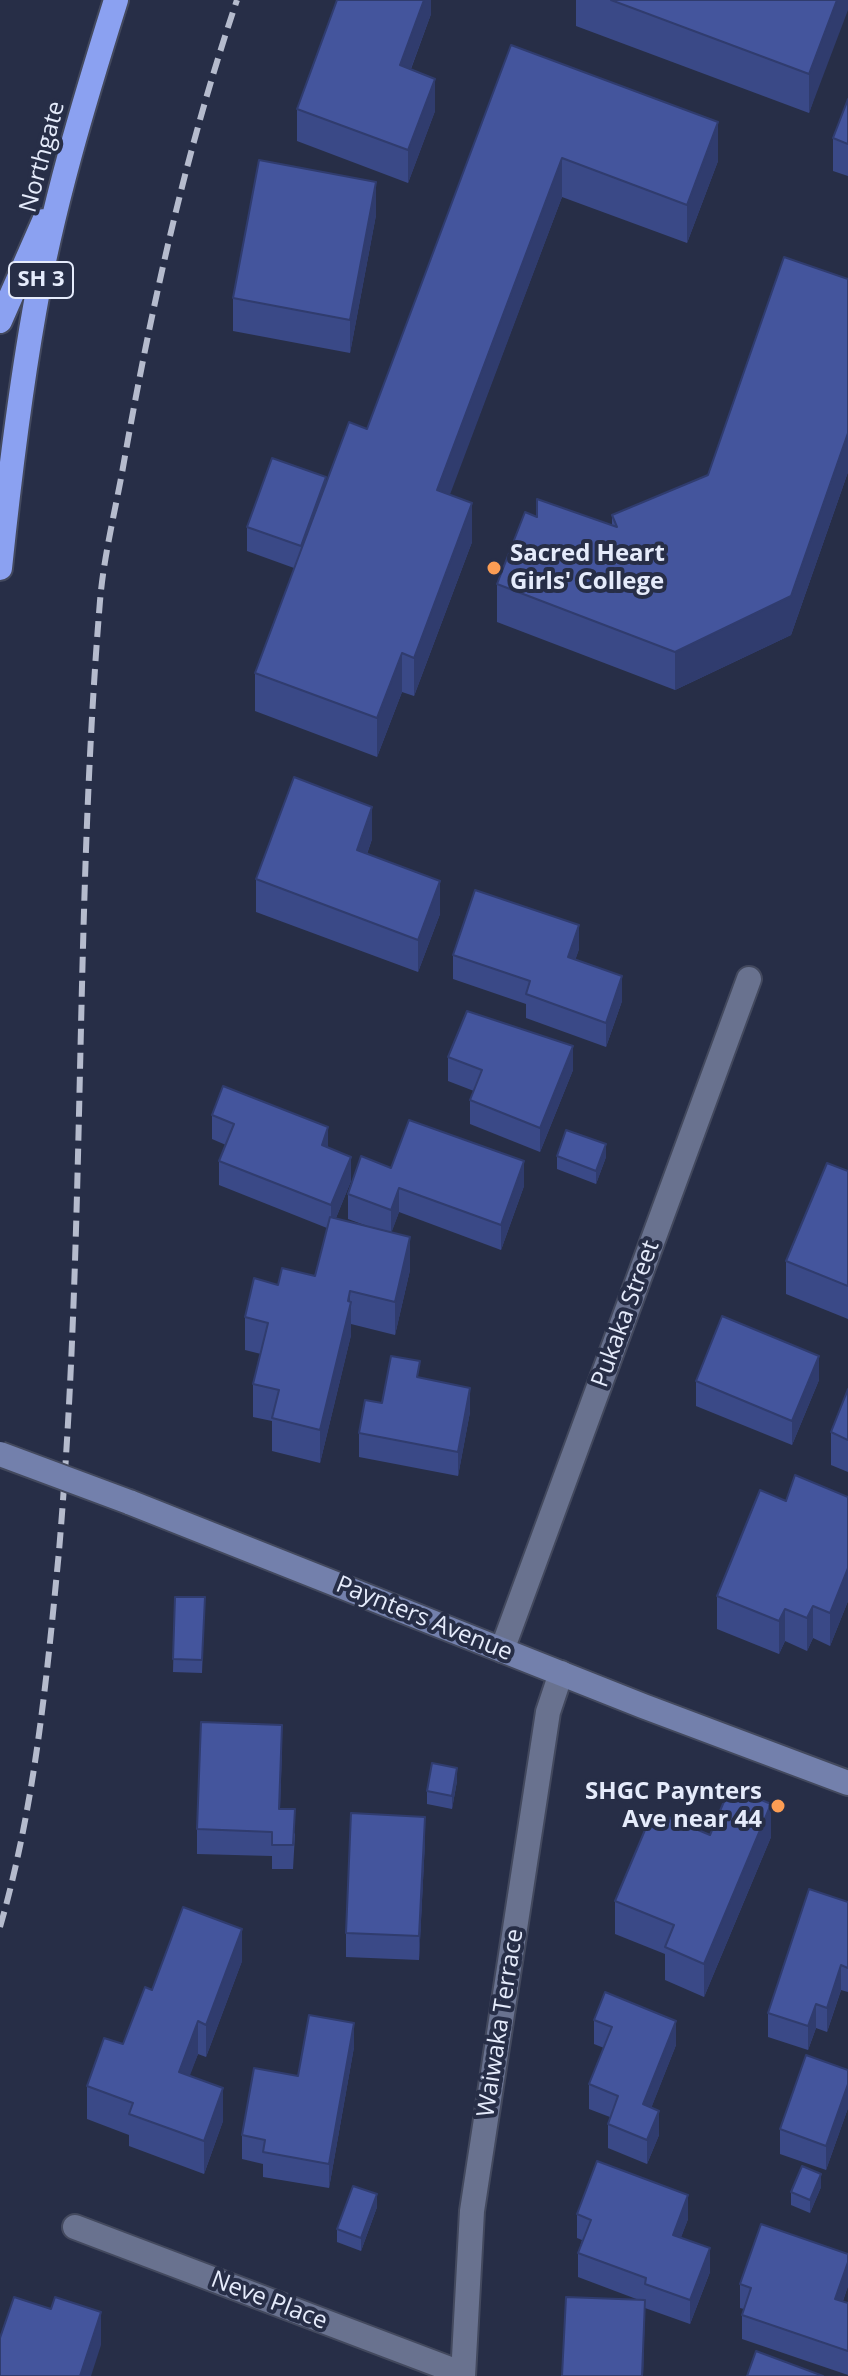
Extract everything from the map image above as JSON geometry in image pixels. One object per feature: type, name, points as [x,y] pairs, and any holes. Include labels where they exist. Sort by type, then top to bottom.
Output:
[{"type":"highway","name":"Northgate","points":[[0,568],[12,455],[34,310],[68,166],[116,0]]},
{"type":"highway","points":[[0,321],[68,166]]},
{"type":"street","name":"Pukaka Street","points":[[502,1650],[749,979]]},
{"type":"street","name":"Paynters Avenue","points":[[0,1454],[848,1783]]},
{"type":"street","name":"Waiwaka Terrace","points":[[463,2375],[472,2211],[548,1712],[561,1673]]},
{"type":"street","name":"Neve Place","points":[[75,2227],[463,2375]]},
{"type":"building","points":[[337,0],[424,0],[400,65],[435,79],[408,150],[297,109]]},
{"type":"building","points":[[611,0],[837,0],[809,74]]},
{"type":"building","points":[[511,45],[718,122],[687,205],[562,158],[437,490],[472,503],[414,658],[402,653],[377,718],[255,673],[349,422],[367,429]]},
{"type":"building","points":[[848,99],[848,144],[833,138]]},
{"type":"building","points":[[259,160],[376,182],[350,320],[233,298]]},
{"type":"building","points":[[784,257],[848,279],[848,433],[791,596],[675,652],[497,584],[525,512],[537,517],[537,499],[617,527],[612,515],[708,475]]},
{"type":"building","points":[[272,458],[326,477],[301,546],[247,527]]},
{"type":"building","points":[[294,777],[372,807],[357,850],[440,881],[418,940],[256,879]]},
{"type":"building","points":[[475,890],[579,925],[568,957],[622,976],[606,1023],[526,994],[530,981],[453,955]]},
{"type":"building","points":[[467,1011],[573,1046],[540,1128],[470,1100],[482,1070],[448,1057]]},
{"type":"building","points":[[223,1086],[328,1127],[322,1145],[351,1157],[331,1205],[219,1161],[234,1124],[212,1115]]},
{"type":"building","points":[[409,1120],[524,1161],[501,1225],[399,1188],[391,1210],[348,1194],[361,1156],[391,1168]]},
{"type":"building","points":[[566,1130],[606,1144],[596,1171],[557,1156]]},
{"type":"building","points":[[827,1163],[848,1171],[848,1286],[786,1261]]},
{"type":"building","points":[[330,1217],[410,1237],[395,1302],[350,1291],[348,1301],[351,1302],[320,1430],[272,1418],[279,1390],[253,1384],[268,1323],[245,1317],[254,1278],[278,1285],[282,1268],[315,1276]]},
{"type":"building","points":[[722,1316],[819,1356],[792,1421],[696,1381]]},
{"type":"building","points":[[391,1356],[420,1361],[417,1377],[470,1388],[458,1452],[359,1433],[365,1400],[382,1403]]},
{"type":"building","points":[[848,1389],[848,1440],[831,1432]]},
{"type":"building","points":[[795,1475],[848,1497],[848,1568],[830,1613],[813,1606],[807,1618],[785,1609],[779,1621],[717,1596],[760,1490],[786,1501]]},
{"type":"building","points":[[175,1597],[205,1597],[202,1660],[173,1659]]},
{"type":"building","points":[[201,1722],[282,1725],[279,1809],[295,1809],[293,1845],[272,1845],[272,1832],[197,1829]]},
{"type":"building","points":[[432,1763],[457,1768],[452,1796],[427,1791]]},
{"type":"building","points":[[730,1787],[771,1804],[704,1964],[665,1947],[674,1925],[615,1901],[653,1811],[710,1835]]},
{"type":"building","points":[[351,1813],[425,1817],[419,1936],[346,1933]]},
{"type":"building","points":[[809,1889],[848,1902],[848,1968],[841,1965],[827,2008],[816,2004],[808,2026],[768,2013]]},
{"type":"building","points":[[183,1907],[242,1929],[206,2025],[198,2021],[179,2072],[223,2088],[204,2141],[129,2114],[133,2103],[87,2086],[104,2038],[123,2044],[145,1987],[152,1990]]},
{"type":"building","points":[[605,1992],[676,2021],[643,2104],[659,2111],[647,2140],[608,2124],[618,2096],[589,2084],[612,2027],[594,2020]]},
{"type":"building","points":[[309,2015],[354,2023],[329,2164],[263,2152],[265,2140],[242,2135],[254,2068],[298,2076]]},
{"type":"building","points":[[806,2055],[848,2070],[848,2084],[826,2146],[780,2129]]},
{"type":"building","points":[[597,2161],[688,2195],[673,2235],[710,2248],[690,2300],[645,2284],[646,2278],[578,2253],[591,2220],[577,2214]]},
{"type":"building","points":[[802,2166],[821,2174],[810,2200],[791,2192]]},
{"type":"building","points":[[353,2186],[377,2194],[361,2238],[337,2229]]},
{"type":"building","points":[[761,2224],[848,2254],[835,2299],[848,2303],[848,2351],[742,2315],[751,2288],[740,2284]]},
{"type":"building","points":[[14,2297],[51,2309],[55,2297],[101,2312],[80,2376],[0,2376],[0,2338]]},
{"type":"building","points":[[566,2297],[645,2300],[642,2376],[562,2376]]},
{"type":"building","points":[[756,2351],[823,2376],[747,2376]]},
{"type":"railway","points":[[0,1927],[31,1788],[59,1551],[73,1314],[86,838],[102,583],[147,341],[172,226],[202,112],[237,0]]},
{"type":"place","name":"Sacred Heart Girls' College","points":[[494,568]]},
{"type":"place","name":"SHGC Paynters Ave near 44","points":[[778,1806]]}]
